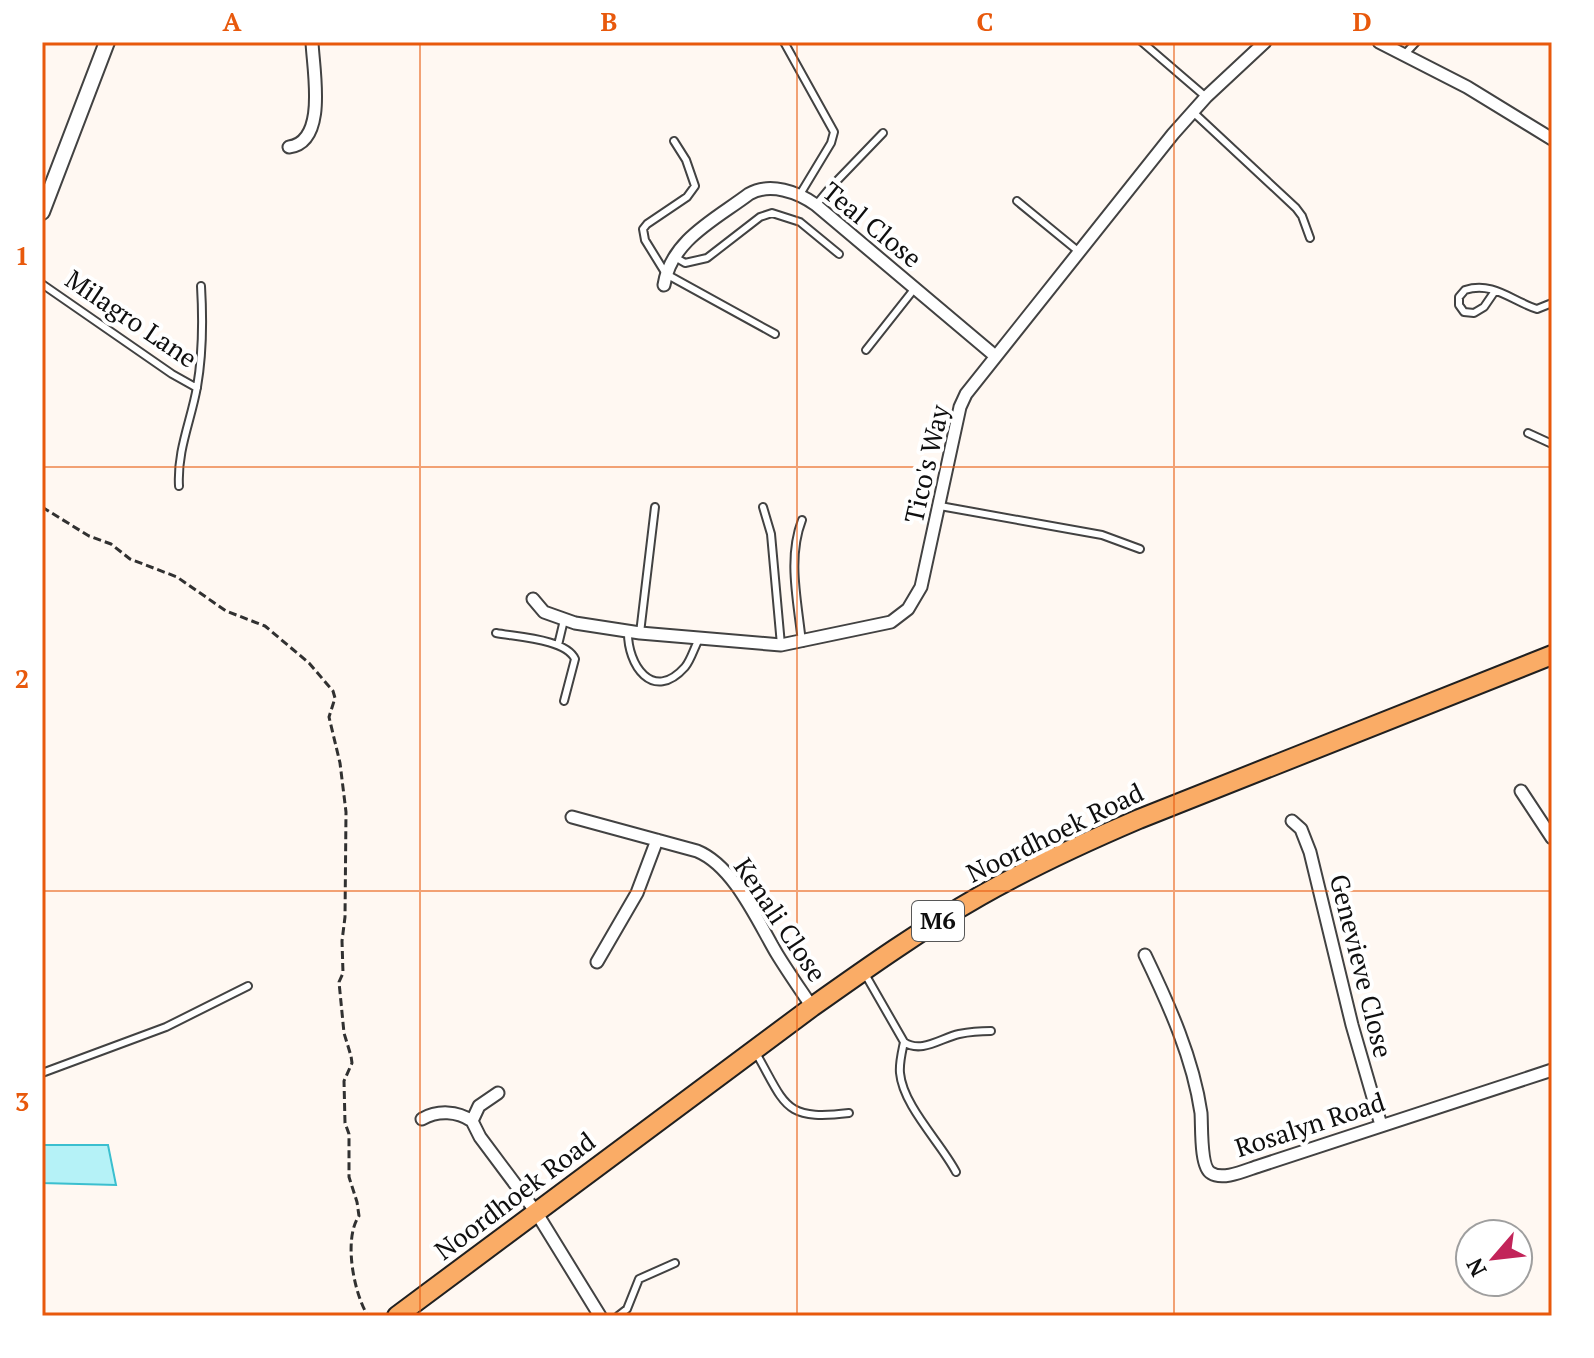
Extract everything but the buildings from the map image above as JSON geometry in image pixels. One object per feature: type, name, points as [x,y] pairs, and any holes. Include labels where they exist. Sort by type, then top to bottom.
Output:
[{"type":"main road","name":"Noordhoek Road","points":[[397,1316],[812,1007],[979,896],[1076,846],[1552,655]]},
{"type":"street","points":[[42,212],[107,42]]},
{"type":"street","points":[[289,147],[303,142],[313,127],[312,42]]},
{"type":"street","name":"Tico's Way","points":[[533,599],[544,612],[564,620],[634,632],[781,645],[891,622],[908,609],[921,587],[960,407],[973,383],[1193,112],[1265,42]]},
{"type":"street","points":[[1379,42],[1394,45],[1404,55],[1480,94],[1552,139]]},
{"type":"street","name":"Teal Close","points":[[665,279],[673,256],[683,243],[758,189],[770,187],[816,205],[994,355]]},
{"type":"street","points":[[1521,791],[1552,838]]},
{"type":"street","name":"Kenali Close","points":[[572,817],[705,854],[721,867],[757,917],[784,966],[812,1007]]},
{"type":"street","name":"Genevieve Close","points":[[1292,821],[1301,829],[1310,852],[1352,1025],[1381,1125]]},
{"type":"street","points":[[597,962],[637,893],[657,840]]},
{"type":"street","name":"Rosalyn Road","points":[[1145,955],[1190,1065],[1200,1108],[1204,1164],[1211,1173],[1226,1175],[1259,1166],[1552,1070]]},
{"type":"street","points":[[472,1121],[479,1106],[498,1093]]},
{"type":"street","points":[[422,1119],[441,1112],[459,1114],[472,1121],[480,1137],[536,1212],[600,1316]]},
{"type":"lane","points":[[784,42],[834,132],[831,143],[799,196]]},
{"type":"lane","points":[[1142,42],[1206,97]]},
{"type":"lane","points":[[1404,55],[1416,42]]},
{"type":"lane","points":[[1193,112],[1296,208],[1310,238]]},
{"type":"lane","points":[[816,205],[883,133]]},
{"type":"lane","points":[[674,141],[686,160],[695,186],[687,197],[659,214],[643,229],[645,240],[665,279],[775,334]]},
{"type":"lane","points":[[1017,201],[1078,251]]},
{"type":"lane","points":[[673,256],[685,263],[707,258],[760,217],[772,213],[800,222],[839,254]]},
{"type":"lane","name":"Milagro Lane","points":[[42,284],[197,388]]},
{"type":"lane","name":"Milagro Lane","points":[[179,486],[180,451],[197,388],[203,321],[201,286]]},
{"type":"lane","points":[[1495,291],[1484,307],[1474,313],[1464,312],[1459,305],[1459,297],[1465,290],[1484,287],[1513,296],[1534,308],[1542,309],[1552,303]]},
{"type":"lane","points":[[866,350],[915,288]]},
{"type":"lane","points":[[1528,433],[1552,444]]},
{"type":"lane","points":[[940,506],[1102,535],[1140,549]]},
{"type":"lane","points":[[655,507],[630,657],[644,676],[660,681],[682,670],[699,639]]},
{"type":"lane","points":[[763,507],[771,534],[781,645]]},
{"type":"lane","points":[[802,520],[793,562],[802,643]]},
{"type":"lane","points":[[558,645],[564,620]]},
{"type":"lane","points":[[496,633],[567,648],[575,659],[564,701]]},
{"type":"lane","points":[[863,971],[904,1042],[900,1064],[902,1082],[956,1172]]},
{"type":"lane","points":[[42,1073],[166,1027],[248,986]]},
{"type":"lane","points":[[904,1042],[919,1047],[956,1035],[991,1031]]},
{"type":"lane","points":[[754,1050],[791,1109],[805,1115],[849,1113]]},
{"type":"lane","points":[[618,1316],[627,1309],[639,1279],[675,1263]]},
{"type":"path","points":[[42,507],[89,536],[111,544],[130,559],[177,577],[226,611],[265,626],[309,663],[333,691],[335,698],[329,717],[340,763],[346,812],[343,973],[339,982],[344,1033],[352,1063],[344,1081],[349,1177],[359,1216],[353,1236],[353,1272],[358,1296],[368,1316]]},
{"type":"water","points":[[42,1145],[108,1145],[116,1185],[42,1183]]}]
